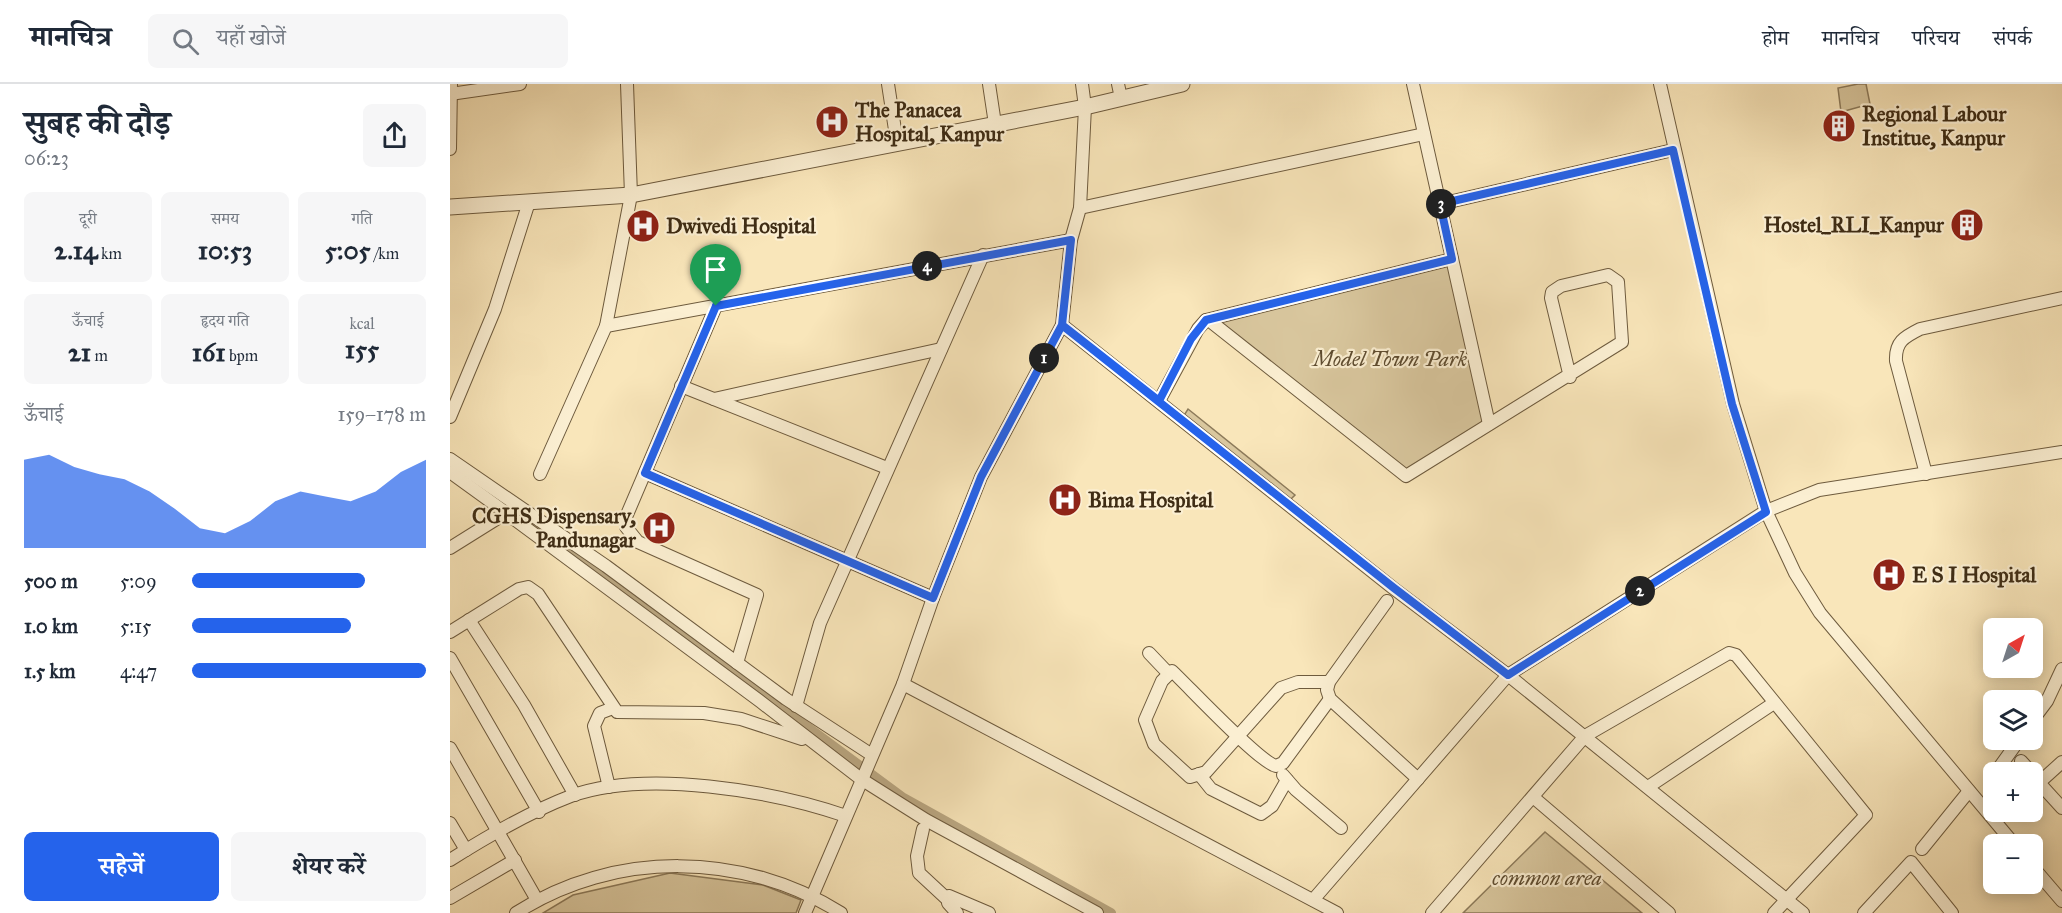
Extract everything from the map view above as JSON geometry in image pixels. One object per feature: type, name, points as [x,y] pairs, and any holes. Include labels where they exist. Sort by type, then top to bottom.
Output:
[{"type":"street","points":[[450,149],[451,91],[520,84]]},
{"type":"street","points":[[540,474],[606,326],[631,195],[627,84]]},
{"type":"street","points":[[888,84],[897,143]]},
{"type":"street","points":[[989,84],[995,124]]},
{"type":"street","points":[[806,913],[903,684],[933,598],[981,477],[1062,325],[1071,240],[1080,208],[1084,107],[1082,84]]},
{"type":"street","points":[[450,207],[631,195],[1084,107],[1120,91],[1182,84]]},
{"type":"street","points":[[1413,84],[1489,424]]},
{"type":"street","points":[[1660,84],[1673,150],[1732,404],[1766,512],[1795,573],[1820,613],[2006,834]]},
{"type":"street","points":[[1080,208],[1424,134]]},
{"type":"street","points":[[1440,204],[1673,150]]},
{"type":"street","points":[[450,417],[495,309],[529,202]]},
{"type":"street","points":[[606,326],[1071,240]]},
{"type":"street","points":[[796,706],[820,623],[983,255]]},
{"type":"street","points":[[1159,401],[1191,339],[1206,320],[1452,259]]},
{"type":"street","points":[[1206,320],[1406,476],[1570,377],[1622,342],[1618,282],[1615,277],[1608,275],[1561,286],[1552,292],[1551,298],[1570,377]]},
{"type":"street","points":[[1926,474],[1896,361],[1895,350],[1900,341],[1920,329],[2062,298]]},
{"type":"street","points":[[716,306],[626,517],[626,527],[638,542],[757,595],[737,663]]},
{"type":"street","points":[[1062,325],[1585,736],[1803,913]]},
{"type":"street","points":[[714,399],[941,349]]},
{"type":"street","points":[[681,386],[887,468]]},
{"type":"street","points":[[1313,900],[1508,675],[1766,512],[1819,490],[2062,452]]},
{"type":"street","points":[[450,459],[606,566],[796,706],[872,755]]},
{"type":"street","points":[[450,472],[761,702],[813,744],[862,778],[926,820],[1097,913]]},
{"type":"street","points":[[645,473],[933,598]]},
{"type":"street","points":[[450,548],[498,518],[504,516],[514,519]]},
{"type":"street","points":[[450,632],[519,589],[528,587],[533,589],[613,708],[621,713],[704,713],[741,719],[813,744]]},
{"type":"street","points":[[1387,601],[1329,682],[1327,690],[1330,699],[1418,779]]},
{"type":"street","points":[[469,620],[524,705],[575,795]]},
{"type":"street","points":[[1149,653],[1169,674]]},
{"type":"street","points":[[1432,913],[1585,736],[1729,653],[1736,655],[1866,815],[1774,913]]},
{"type":"street","points":[[450,658],[539,812]]},
{"type":"street","points":[[2043,706],[2062,669]]},
{"type":"street","points":[[1279,765],[1269,764],[1239,736],[1172,671],[1162,681],[1145,720],[1154,744],[1190,777],[1206,772],[1239,736],[1281,688],[1298,682],[1329,682]]},
{"type":"street","points":[[903,684],[1337,913]]},
{"type":"street","points":[[1279,765],[1330,699]]},
{"type":"street","points":[[1648,788],[1774,703]]},
{"type":"street","points":[[609,787],[594,726],[600,713],[613,708]]},
{"type":"street","points":[[450,748],[537,900]]},
{"type":"street","points":[[2043,774],[2062,762]]},
{"type":"street","points":[[1279,765],[1287,780],[1341,828]]},
{"type":"street","points":[[1200,774],[1211,789],[1260,814],[1272,806],[1287,780]]},
{"type":"street","points":[[450,860],[499,831],[575,795],[609,787],[653,785],[725,788],[772,796],[846,816]]},
{"type":"street","points":[[2043,789],[2062,808]]},
{"type":"street","points":[[1922,849],[1969,791]]},
{"type":"street","points":[[1533,796],[1670,913]]},
{"type":"street","points":[[450,823],[466,850]]},
{"type":"street","points":[[923,829],[917,856],[919,873],[947,899],[957,913]]},
{"type":"street","points":[[450,898],[515,860]]},
{"type":"street","points":[[1864,913],[1911,862],[1950,912]]},
{"type":"street","points":[[516,913],[537,900],[610,873],[651,865],[703,867],[773,880],[813,896],[841,913]]},
{"type":"street","points":[[2043,877],[2060,895]]},
{"type":"street","points":[[947,899],[953,896],[989,913]]},
{"type":"green space","points":[[1866,84],[1870,104],[1841,112],[1838,88]]},
{"type":"green space","name":"Model Town Park","points":[[1452,259],[1489,424],[1406,476],[1210,321]]},
{"type":"green space","points":[[1188,409],[1295,495],[1288,502],[1183,417]]},
{"type":"green space","name":"common area","points":[[1545,832],[1642,913],[1463,913]]},
{"type":"green space","points":[[670,873],[763,885],[801,900],[796,913],[543,913],[573,895]]},
{"type":"waterway","points":[[496,497],[902,797],[1111,913]]},
{"type":"place","name":"The Panacea Hospital, Kanpur","points":[[832,122]]},
{"type":"place","name":"Regional Labour Institue, Kanpur","points":[[1839,126]]},
{"type":"place","name":"Hostel_RLI_Kanpur","points":[[1967,225]]},
{"type":"place","name":"Dwivedi Hospital","points":[[643,226]]},
{"type":"place","name":"Bima Hospital","points":[[1065,500]]},
{"type":"place","name":"CGHS Dispensary, Pandunagar","points":[[659,528]]},
{"type":"place","name":"E S I Hospital","points":[[1889,575]]},
{"type":"route","points":[[716,306],[645,473],[933,598],[981,477],[1062,325],[1394,588],[1508,675],[1766,512],[1732,404],[1673,150],[1440,204],[1452,259],[1212,317],[1198,328],[1191,339],[1159,401],[1062,325],[1071,240],[716,306]]}]
